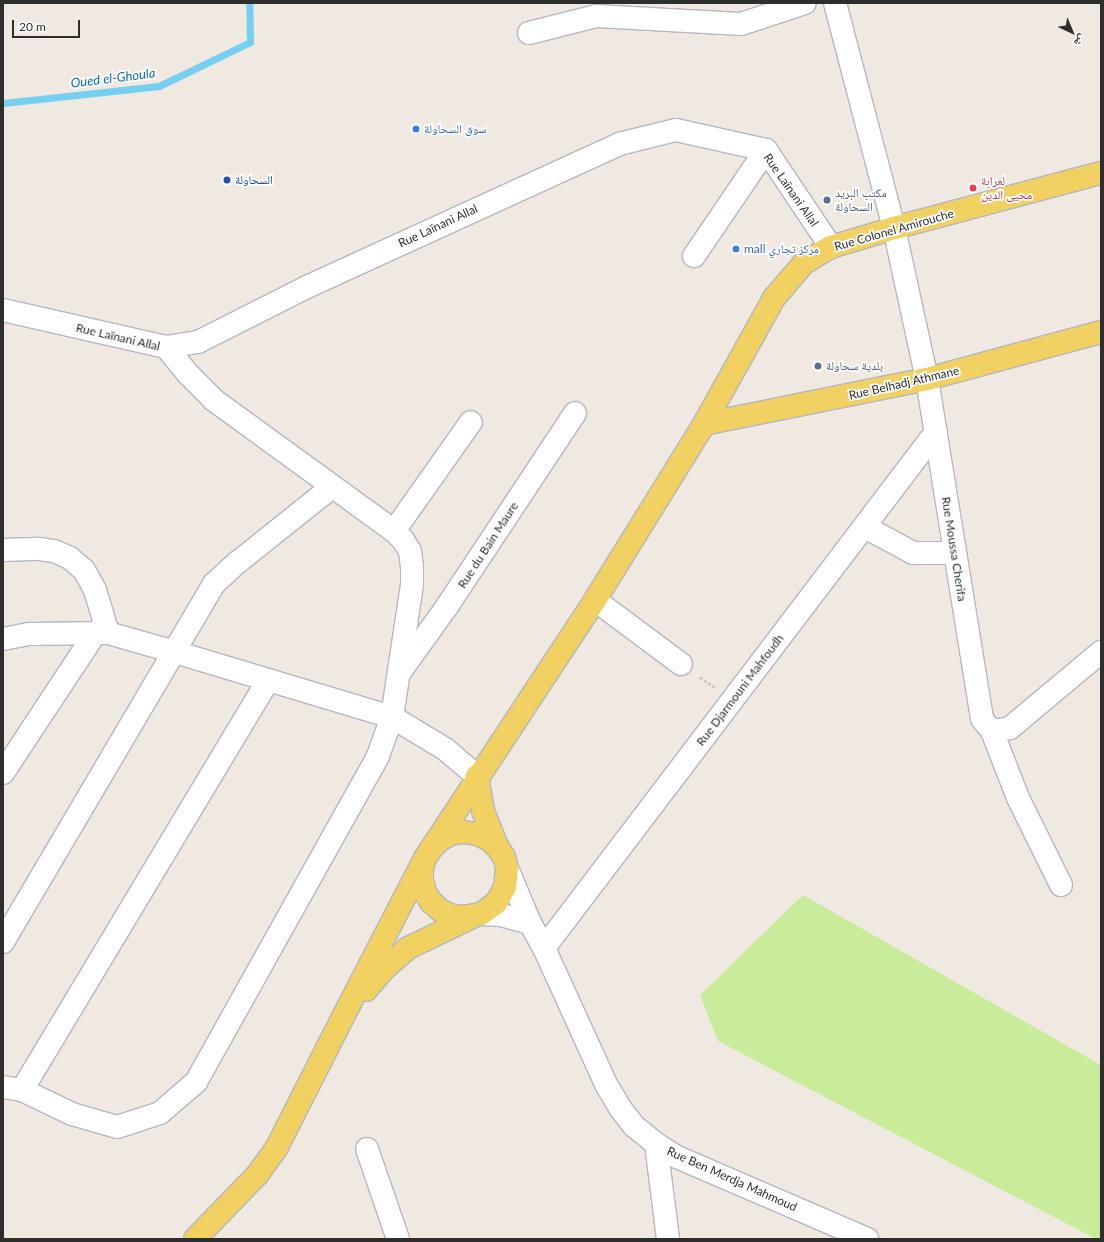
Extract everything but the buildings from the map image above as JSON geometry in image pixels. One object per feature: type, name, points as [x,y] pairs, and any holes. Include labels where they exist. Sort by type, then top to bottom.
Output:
[{"type":"main road","name":"Rue Colonel Amirouche","points":[[344,1015],[428,853],[477,776],[595,600],[704,424],[774,298],[804,263],[831,247],[894,228],[1101,173]]},
{"type":"main road","name":"Rue Belhadj Athmane","points":[[704,424],[927,379],[1101,332]]},
{"type":"main road","points":[[195,1239],[246,1187],[276,1149],[344,1015],[384,969],[408,948],[477,915],[496,903],[502,895],[505,887],[507,868],[504,857],[498,848],[483,811],[477,776]]},
{"type":"main road","points":[[477,915],[462,917],[450,915],[440,910],[431,902],[425,892],[422,880],[422,869],[428,853],[440,840],[451,834],[464,832],[477,834],[488,839],[498,848]]},
{"type":"street","points":[[529,33],[596,16],[741,24],[805,3]]},
{"type":"street","name":"Rue Moussa Cherifa","points":[[835,3],[894,228],[927,379],[954,553],[987,725],[1018,798],[1060,885]]},
{"type":"street","name":"Rue Laïnani Allal","points":[[3,310],[166,348],[198,342],[307,287],[619,144],[676,130],[766,150],[831,247]]},
{"type":"street","points":[[694,256],[766,150]]},
{"type":"street","points":[[166,348],[188,374],[214,400],[394,531],[403,540],[410,551],[412,584],[392,717],[378,756],[196,1082],[160,1113],[117,1126],[72,1114],[12,1088],[268,680]]},
{"type":"street","name":"Rue du Bain Maure","points":[[398,674],[452,599],[575,413]]},
{"type":"street","points":[[394,531],[472,422]]},
{"type":"street","name":"Rue Djarmouni Mahfoudh","points":[[544,948],[732,699],[866,527],[936,432]]},
{"type":"street","points":[[3,942],[214,584],[332,487]]},
{"type":"street","points":[[866,527],[913,553],[954,553]]},
{"type":"street","points":[[3,550],[54,550],[70,558],[84,570],[95,590],[102,632],[3,773]]},
{"type":"street","points":[[595,600],[681,664]]},
{"type":"street","points":[[3,639],[29,634],[102,632],[175,652],[392,717],[445,749],[477,776]]},
{"type":"street","points":[[987,725],[1010,728],[1101,652]]},
{"type":"street","name":"Rue Ben Merdja Mahmoud","points":[[507,868],[530,923],[544,948],[608,1086],[620,1108],[634,1126],[656,1144],[678,1157],[868,1239]]},
{"type":"street","points":[[477,915],[502,915],[530,923]]},
{"type":"street","points":[[656,1144],[668,1239]]},
{"type":"street","points":[[367,1149],[398,1239]]},
{"type":"path","points":[[681,664],[732,699]]},
{"type":"green space","points":[[803,895],[1101,1065],[1101,1239],[1096,1239],[718,1041],[700,995]]},
{"type":"waterway","name":"Oued el-Ghoula","points":[[3,103],[159,86],[250,42],[249,3]]},
{"type":"place","name":"سوق السحاولة","points":[[416,129]]},
{"type":"place","name":"السحاولة","points":[[227,180]]},
{"type":"place","name":"لعرابة محيى الدين","points":[[973,188]]},
{"type":"place","name":"مكتب البريد السحاولة","points":[[827,200]]},
{"type":"place","name":"mall مركز تجاري","points":[[736,249]]},
{"type":"place","name":"بلدية سحاولة","points":[[818,366]]}]
